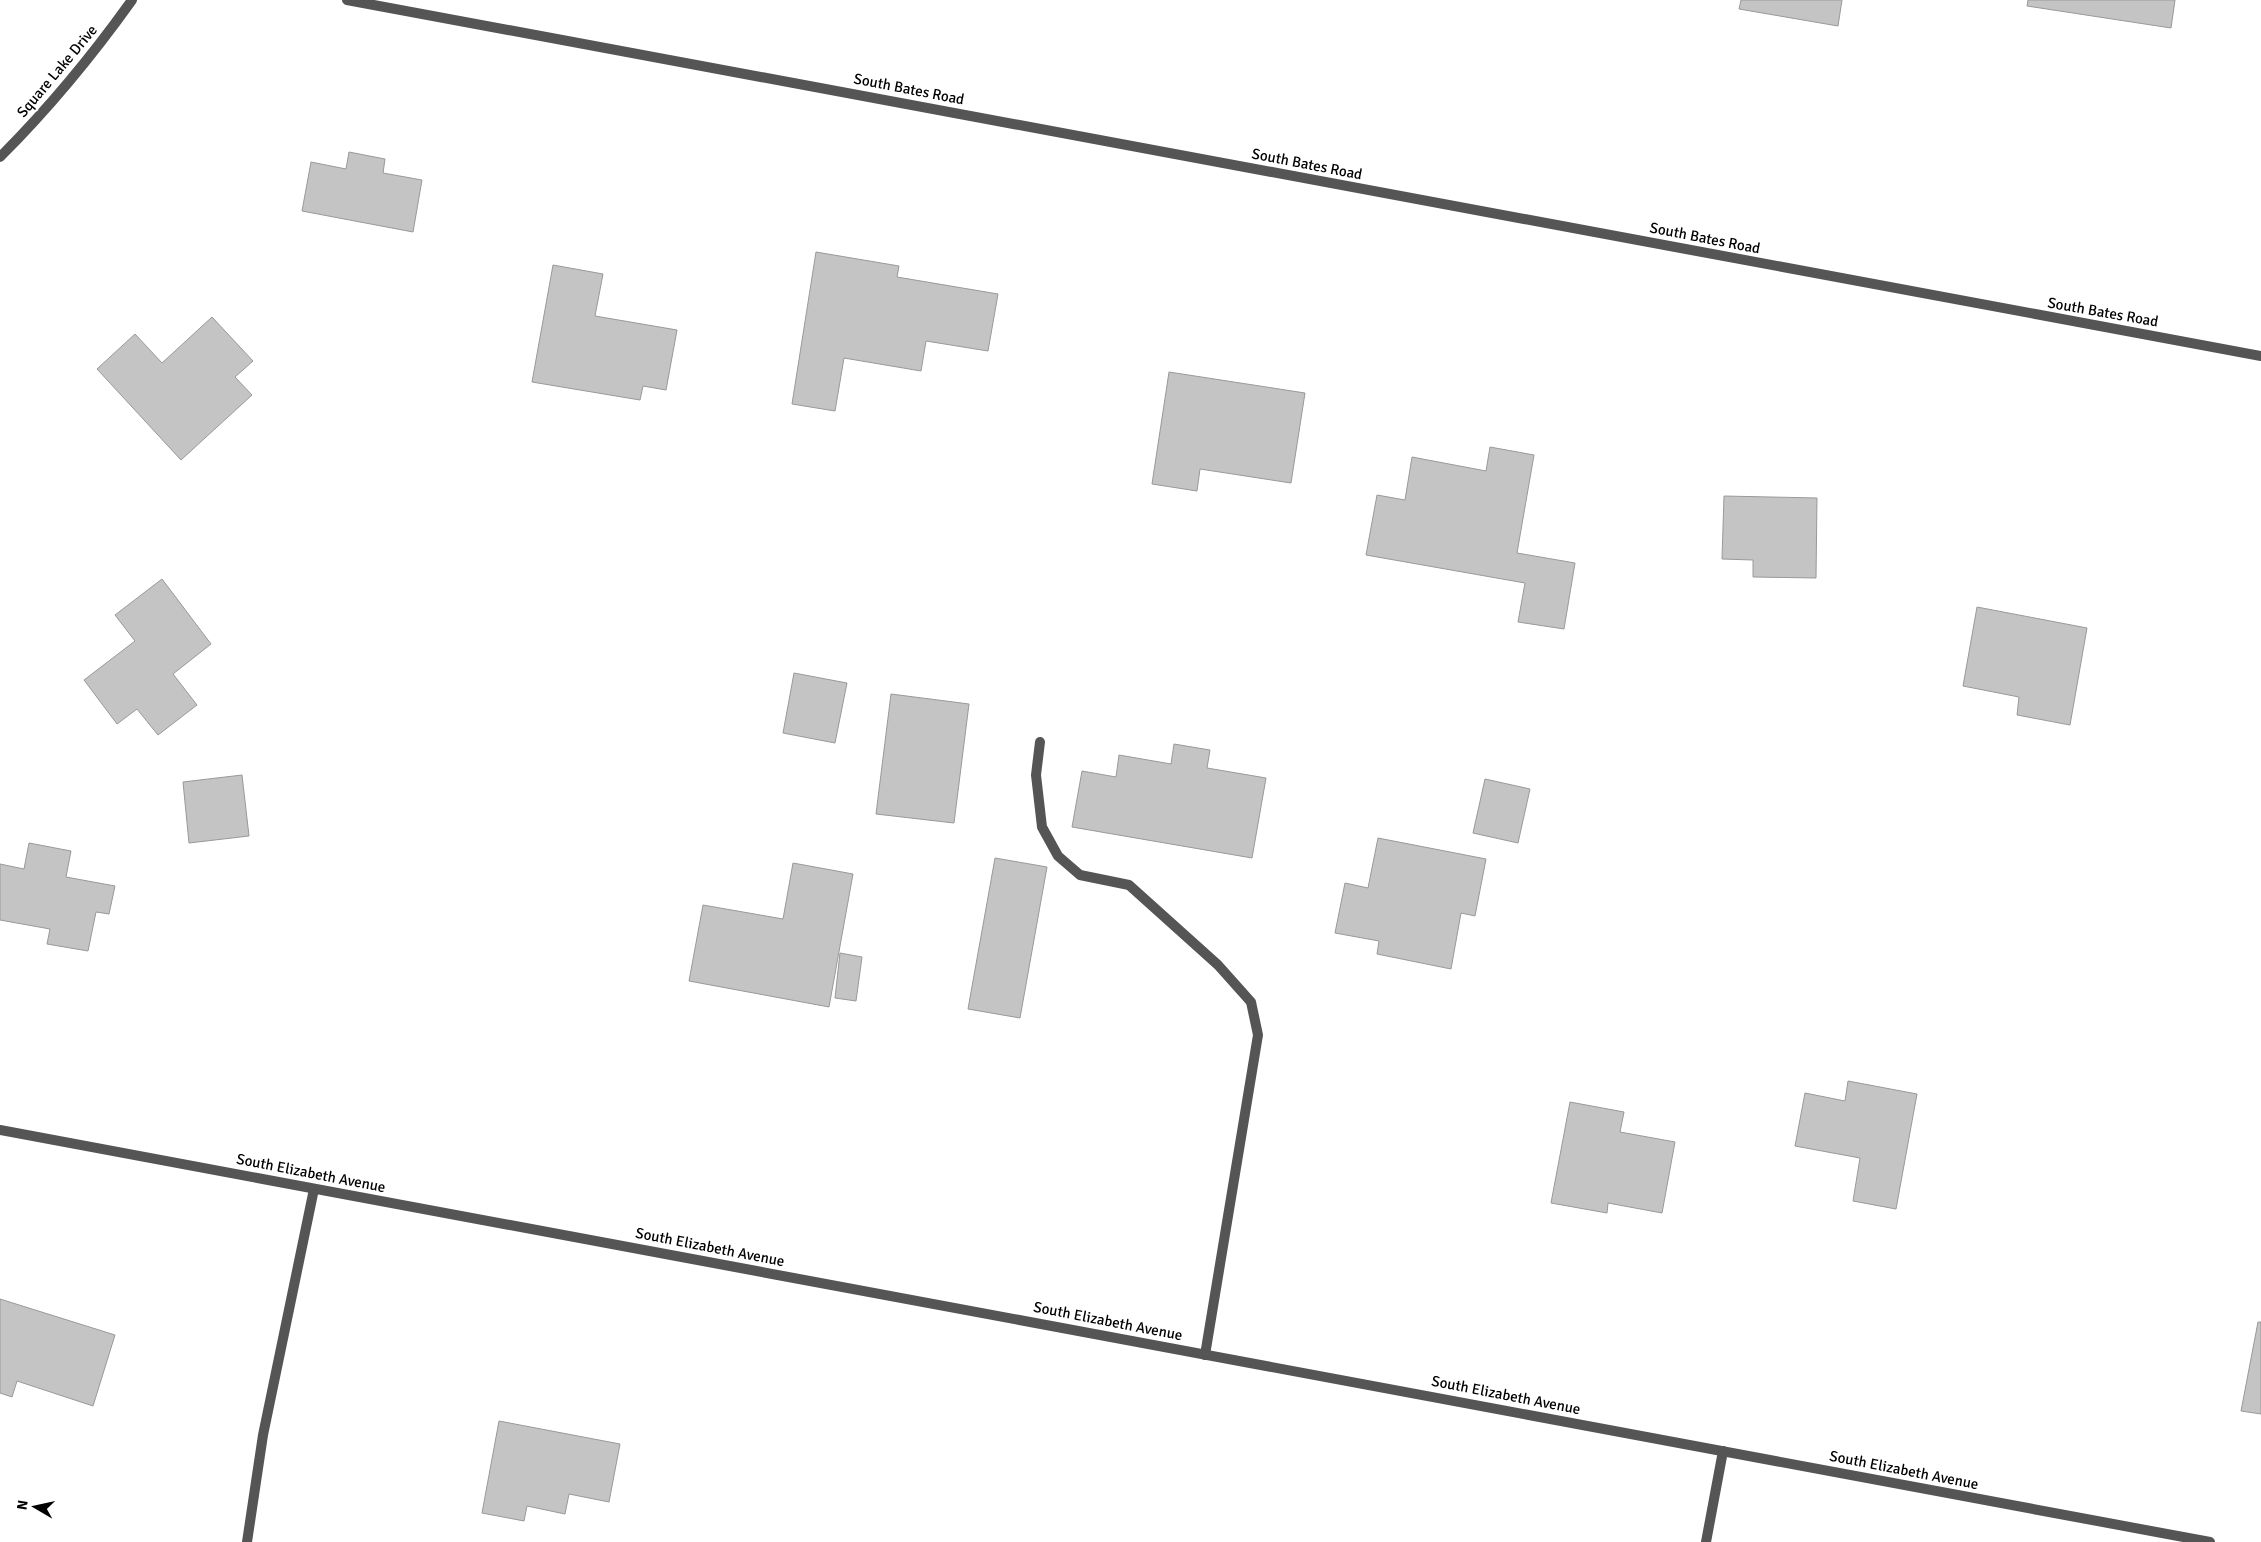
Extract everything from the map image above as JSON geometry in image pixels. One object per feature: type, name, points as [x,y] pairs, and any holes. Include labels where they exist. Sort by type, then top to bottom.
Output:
[{"type":"street","name":"Square Lake Drive","points":[[0,157],[24,133],[96,49],[132,0]]},
{"type":"street","name":"South Bates Road","points":[[347,0],[2261,356]]},
{"type":"street","points":[[1040,742],[1036,774],[1042,827],[1058,856],[1080,875],[1129,885],[1218,965],[1251,1002],[1258,1035],[1205,1354]]},
{"type":"street","name":"South Elizabeth Avenue","points":[[0,1130],[2210,1542]]},
{"type":"street","points":[[247,1542],[263,1435],[314,1189]]},
{"type":"street","points":[[1706,1542],[1723,1451]]},
{"type":"building","points":[[1741,0],[1842,0],[1838,26],[1739,9]]},
{"type":"building","points":[[2028,0],[2175,0],[2171,28],[2027,6]]},
{"type":"building","points":[[349,152],[385,159],[383,173],[422,180],[413,232],[302,211],[311,162],[346,169]]},
{"type":"building","points":[[816,252],[899,266],[897,277],[998,294],[988,351],[926,341],[921,371],[844,358],[835,411],[792,404]]},
{"type":"building","points":[[553,265],[603,274],[595,316],[677,330],[666,390],[643,386],[640,400],[532,382]]},
{"type":"building","points":[[212,317],[253,361],[235,377],[252,395],[181,460],[97,369],[135,334],[162,363]]},
{"type":"building","points":[[1169,372],[1305,393],[1291,483],[1200,469],[1197,491],[1152,484]]},
{"type":"building","points":[[1490,447],[1534,455],[1517,553],[1575,563],[1564,629],[1518,622],[1525,583],[1366,555],[1377,495],[1405,500],[1412,457],[1486,471]]},
{"type":"building","points":[[1724,496],[1817,498],[1816,578],[1753,577],[1753,560],[1722,559]]},
{"type":"building","points":[[162,579],[211,644],[173,674],[197,705],[158,735],[137,709],[117,724],[84,680],[135,641],[115,615]]},
{"type":"building","points":[[1977,607],[2087,628],[2070,725],[2017,715],[2019,697],[1963,686]]},
{"type":"building","points":[[794,673],[847,683],[835,743],[783,733]]},
{"type":"building","points":[[891,694],[969,704],[954,823],[876,814]]},
{"type":"building","points":[[1174,744],[1210,750],[1207,768],[1266,778],[1252,858],[1072,827],[1082,771],[1116,777],[1119,755],[1171,764]]},
{"type":"building","points":[[242,775],[249,836],[189,843],[183,782]]},
{"type":"building","points":[[1485,779],[1530,789],[1518,843],[1473,833]]},
{"type":"building","points":[[1378,838],[1486,859],[1475,916],[1461,913],[1451,969],[1377,954],[1379,941],[1335,933],[1345,883],[1368,888]]},
{"type":"building","points":[[29,843],[71,851],[66,877],[115,886],[109,914],[96,912],[88,951],[47,944],[50,929],[0,920],[0,864],[24,869]]},
{"type":"building","points":[[995,858],[1047,867],[1020,1018],[968,1009]]},
{"type":"building","points":[[793,863],[853,874],[829,1007],[689,981],[703,905],[783,919]]},
{"type":"building","points":[[840,953],[862,957],[856,1001],[835,998]]},
{"type":"building","points":[[1848,1081],[1917,1094],[1896,1209],[1853,1201],[1860,1158],[1795,1146],[1805,1093],[1845,1101]]},
{"type":"building","points":[[1570,1102],[1624,1112],[1620,1132],[1675,1142],[1662,1213],[1608,1203],[1607,1213],[1551,1203]]},
{"type":"building","points":[[0,1299],[115,1335],[93,1406],[17,1381],[12,1397],[0,1393]]},
{"type":"building","points":[[2258,1322],[2261,1322],[2261,1414],[2241,1411]]},
{"type":"building","points":[[499,1421],[620,1444],[609,1502],[569,1494],[565,1514],[527,1506],[524,1521],[482,1513]]}]
